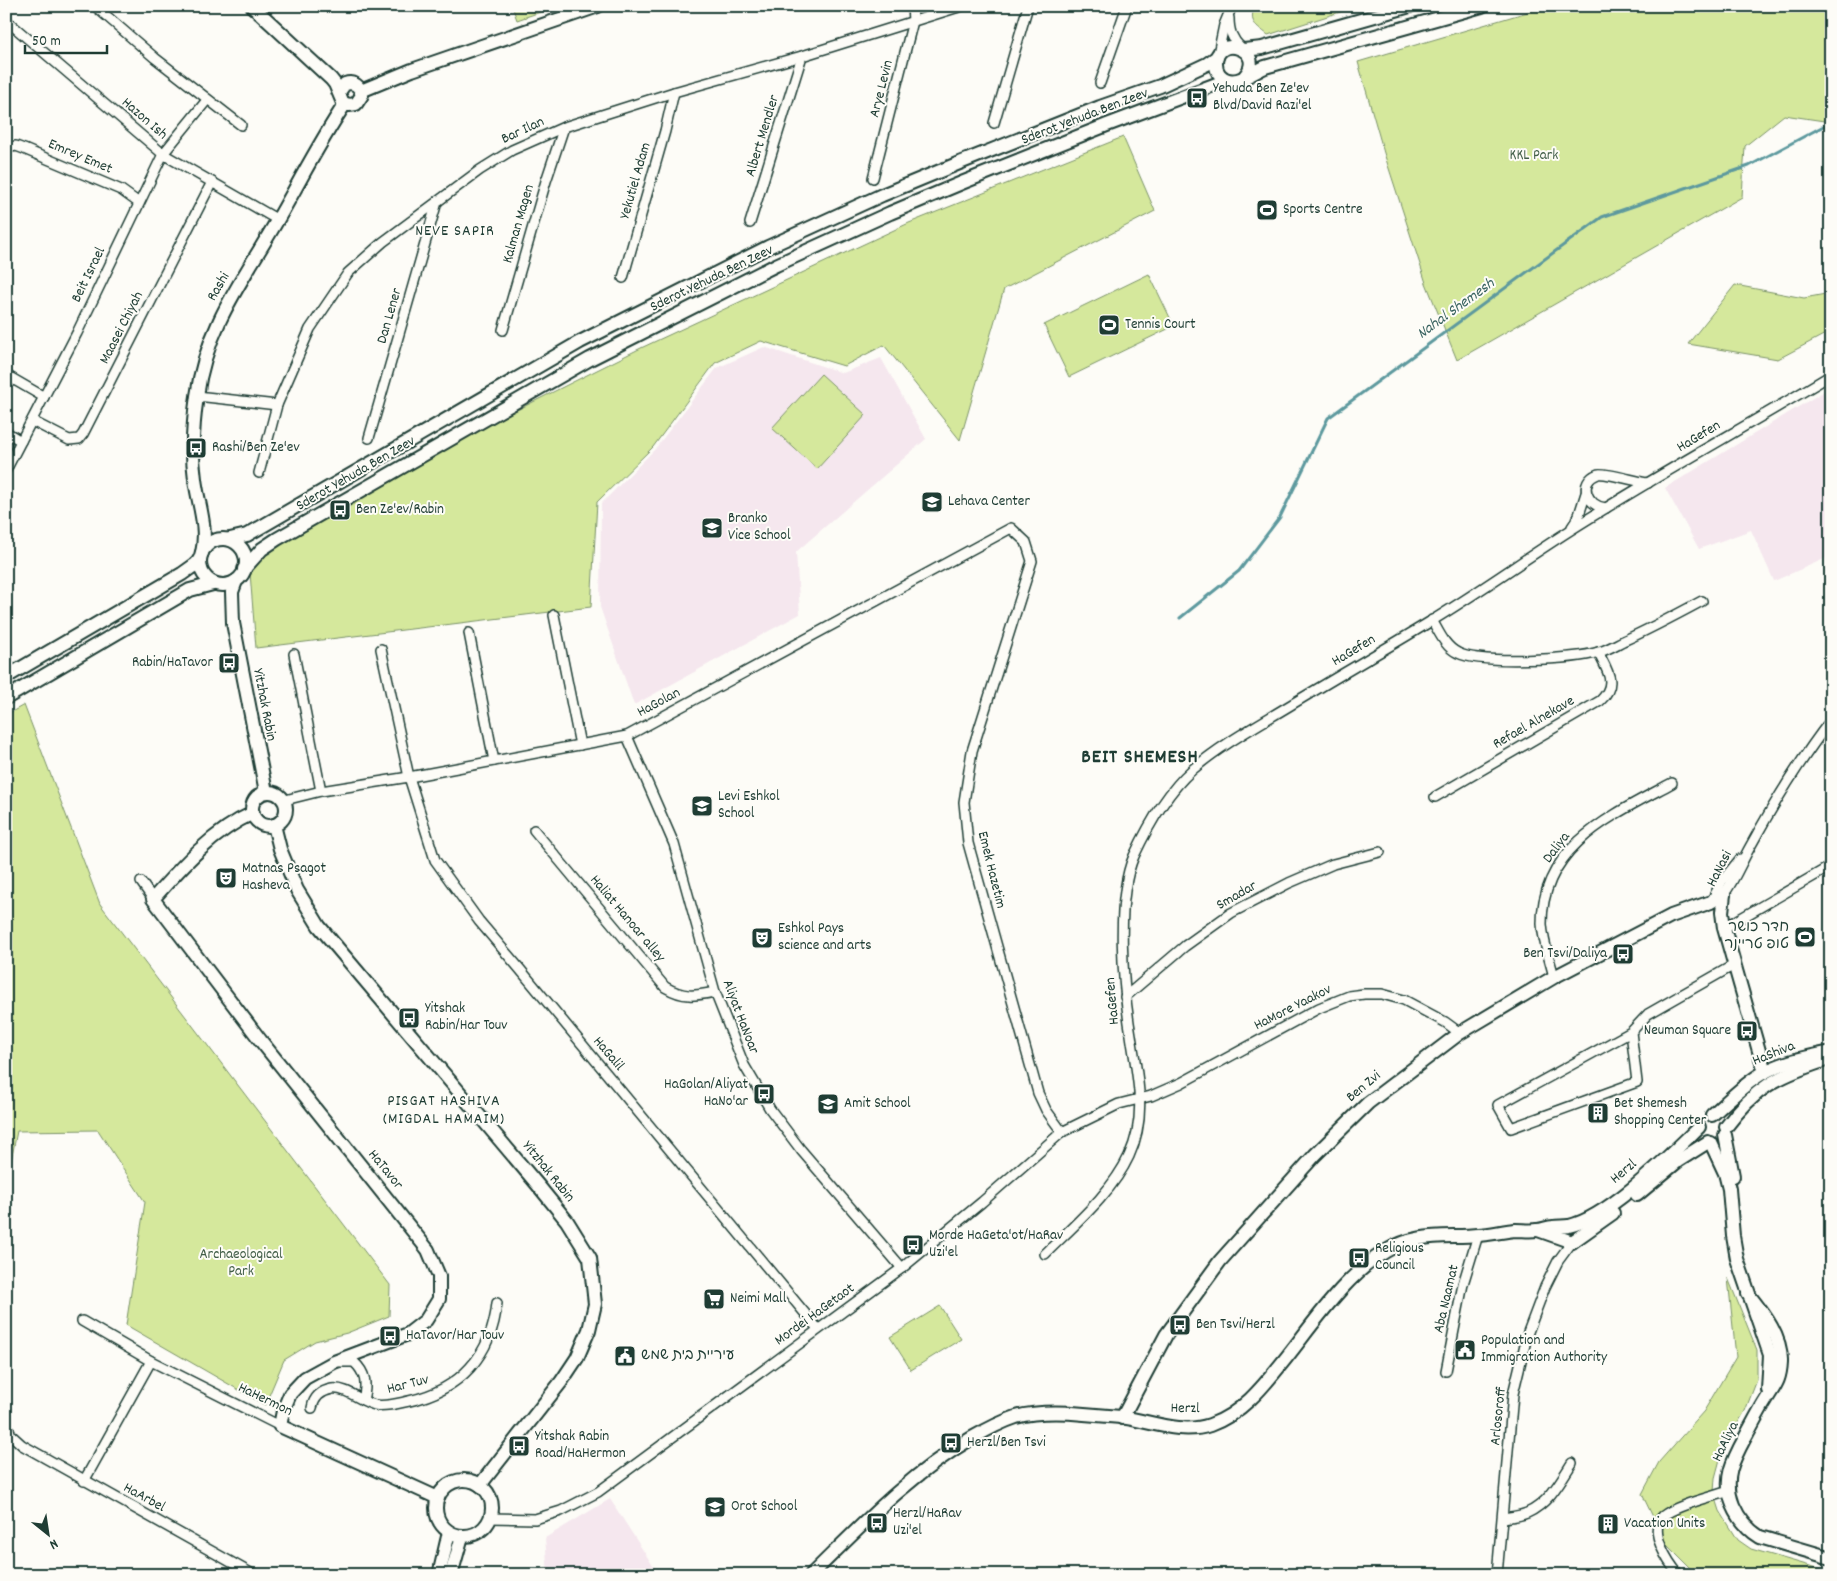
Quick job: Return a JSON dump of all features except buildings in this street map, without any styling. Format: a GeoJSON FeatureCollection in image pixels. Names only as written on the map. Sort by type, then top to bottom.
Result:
{"type":"FeatureCollection","features":[{"type":"Feature","properties":{"kind":"street"},"geometry":{"type":"LineString","coordinates":[[95,6],[207,100],[241,125]]}},
{"type":"Feature","properties":{"kind":"street"},"geometry":{"type":"LineString","coordinates":[[252,6],[326,73],[336,84],[340,100],[345,104],[356,104],[361,98],[361,91],[355,84],[349,83],[263,6]]}},
{"type":"Feature","properties":{"kind":"street"},"geometry":{"type":"LineString","coordinates":[[361,91],[412,70],[598,6]]}},
{"type":"Feature","properties":{"kind":"street","name":"Arye Levin"},"geometry":{"type":"LineString","coordinates":[[873,178],[913,21],[912,6]]}},
{"type":"Feature","properties":{"kind":"street","name":"Bar Ilan"},"geometry":{"type":"LineString","coordinates":[[259,473],[278,405],[310,329],[348,273],[383,242],[480,170],[512,150],[564,128],[674,92],[802,56],[962,6]]}},
{"type":"Feature","properties":{"kind":"street"},"geometry":{"type":"LineString","coordinates":[[994,123],[1028,6]]}},
{"type":"Feature","properties":{"kind":"street"},"geometry":{"type":"LineString","coordinates":[[1100,83],[1127,6]]}},
{"type":"Feature","properties":{"kind":"street"},"geometry":{"type":"LineString","coordinates":[[1217,56],[1226,48],[1236,46],[1242,49],[1262,48],[1410,6]]}},
{"type":"Feature","properties":{"kind":"street"},"geometry":{"type":"LineString","coordinates":[[1230,9],[1217,56],[1216,68],[1218,73],[1227,80],[1237,81],[1265,67],[1482,6]]}},
{"type":"Feature","properties":{"kind":"street"},"geometry":{"type":"LineString","coordinates":[[1230,9],[1230,32],[1232,38],[1247,53],[1250,63],[1250,68],[1244,77]]}},
{"type":"Feature","properties":{"kind":"street","name":"Hazon Ish"},"geometry":{"type":"LineString","coordinates":[[6,20],[163,154],[278,220]]}},
{"type":"Feature","properties":{"kind":"street","name":"Albert Mendler"},"geometry":{"type":"LineString","coordinates":[[750,223],[802,56]]}},
{"type":"Feature","properties":{"kind":"street","name":"Sderot Yehuda Ben Zeev"},"geometry":{"type":"LineString","coordinates":[[228,539],[247,535],[580,342],[768,247],[957,164],[1100,107],[1160,86],[1207,64],[1217,56]]}},
{"type":"Feature","properties":{"kind":"street","name":"Sderot Yehuda Ben Zeev"},"geometry":{"type":"LineString","coordinates":[[244,569],[262,549],[302,525],[590,359],[708,299],[822,244],[939,192],[1107,125],[1227,80]]}},
{"type":"Feature","properties":{"kind":"street"},"geometry":{"type":"LineString","coordinates":[[339,92],[342,86],[349,83]]}},
{"type":"Feature","properties":{"kind":"street","name":"Yekutiel Adam"},"geometry":{"type":"LineString","coordinates":[[623,278],[665,131],[674,92]]}},
{"type":"Feature","properties":{"kind":"street","name":"Beit Israel"},"geometry":{"type":"LineString","coordinates":[[6,470],[77,333],[163,154],[207,100]]}},
{"type":"Feature","properties":{"kind":"street","name":"Rashi"},"geometry":{"type":"LineString","coordinates":[[201,556],[205,534],[194,478],[193,458],[196,396],[205,358],[214,330],[227,305],[345,104]]}},
{"type":"Feature","properties":{"kind":"street","name":"Kalman Magen"},"geometry":{"type":"LineString","coordinates":[[503,330],[546,181],[564,128]]}},
{"type":"Feature","properties":{"kind":"street","name":"Emrey Emet"},"geometry":{"type":"LineString","coordinates":[[6,148],[16,146],[24,148],[121,190],[140,203]]}},
{"type":"Feature","properties":{"kind":"street","name":"Maasei Chiyah"},"geometry":{"type":"LineString","coordinates":[[32,421],[69,440],[80,439],[212,182]]}},
{"type":"Feature","properties":{"kind":"street","name":"Dan Lener"},"geometry":{"type":"LineString","coordinates":[[368,438],[437,202]]}},
{"type":"Feature","properties":{"kind":"street"},"geometry":{"type":"LineString","coordinates":[[6,375],[44,397]]}},
{"type":"Feature","properties":{"kind":"street","name":"HaGefen"},"geometry":{"type":"LineString","coordinates":[[1045,1254],[1102,1198],[1129,1158],[1138,1132],[1141,1099],[1125,997],[1123,932],[1126,877],[1134,856],[1145,836],[1172,792],[1189,772],[1212,754],[1432,620],[1606,508],[1831,375]]}},
{"type":"Feature","properties":{"kind":"street"},"geometry":{"type":"LineString","coordinates":[[196,396],[278,405]]}},
{"type":"Feature","properties":{"kind":"street"},"geometry":{"type":"LineString","coordinates":[[6,432],[21,441]]}},
{"type":"Feature","properties":{"kind":"street"},"geometry":{"type":"LineString","coordinates":[[1570,531],[1578,518],[1590,480],[1602,474],[1648,484]]}},
{"type":"Feature","properties":{"kind":"street"},"geometry":{"type":"LineString","coordinates":[[1586,493],[1590,502],[1606,508]]}},
{"type":"Feature","properties":{"kind":"street","name":"Rashi"},"geometry":{"type":"LineString","coordinates":[[201,509],[206,519],[228,539]]}},
{"type":"Feature","properties":{"kind":"street","name":"HaGolan"},"geometry":{"type":"LineString","coordinates":[[285,800],[320,790],[409,777],[627,736],[1011,528]]}},
{"type":"Feature","properties":{"kind":"street","name":"Emek Hazetim"},"geometry":{"type":"LineString","coordinates":[[1011,528],[1026,542],[1032,561],[972,751],[964,802],[968,843],[1038,1093],[1046,1110],[1062,1132]]}},
{"type":"Feature","properties":{"kind":"street"},"geometry":{"type":"LineString","coordinates":[[6,677],[182,574],[196,564],[210,543],[220,539],[228,539],[241,546],[246,560],[244,569],[236,581],[227,585],[215,584],[190,590],[6,698]]}},
{"type":"Feature","properties":{"kind":"street"},"geometry":{"type":"LineString","coordinates":[[201,556],[202,573],[215,584]]}},
{"type":"Feature","properties":{"kind":"street","name":"Yitzhak Rabin"},"geometry":{"type":"LineString","coordinates":[[233,623],[232,592],[236,581]]}},
{"type":"Feature","properties":{"kind":"street","name":"Yitzhak Rabin"},"geometry":{"type":"LineString","coordinates":[[215,584],[226,602],[233,623],[266,792]]}},
{"type":"Feature","properties":{"kind":"street"},"geometry":{"type":"LineString","coordinates":[[1432,620],[1446,643],[1457,653],[1471,657],[1528,659],[1568,657],[1598,652],[1644,632],[1702,601]]}},
{"type":"Feature","properties":{"kind":"street"},"geometry":{"type":"LineString","coordinates":[[554,615],[580,745]]}},
{"type":"Feature","properties":{"kind":"street"},"geometry":{"type":"LineString","coordinates":[[470,633],[494,761]]}},
{"type":"Feature","properties":{"kind":"street","name":"HaGalil"},"geometry":{"type":"LineString","coordinates":[[382,649],[409,777],[435,860],[478,922],[525,975],[818,1329]]}},
{"type":"Feature","properties":{"kind":"street","name":"Refael Alnekave"},"geometry":{"type":"LineString","coordinates":[[1435,797],[1600,702],[1607,694],[1611,684],[1609,675],[1598,652]]}},
{"type":"Feature","properties":{"kind":"street"},"geometry":{"type":"LineString","coordinates":[[294,654],[320,790]]}},
{"type":"Feature","properties":{"kind":"street","name":"HaNasi"},"geometry":{"type":"LineString","coordinates":[[1724,928],[1722,912],[1724,894],[1735,879],[1748,850],[1786,785],[1831,720]]}},
{"type":"Feature","properties":{"kind":"street","name":"Aliyat HaNoar"},"geometry":{"type":"LineString","coordinates":[[627,736],[674,844],[714,992],[744,1065],[770,1109],[800,1150],[902,1268]]}},
{"type":"Feature","properties":{"kind":"street","name":"Daliya"},"geometry":{"type":"LineString","coordinates":[[1554,977],[1542,926],[1544,899],[1559,864],[1579,840],[1603,820],[1672,783]]}},
{"type":"Feature","properties":{"kind":"street"},"geometry":{"type":"LineString","coordinates":[[266,792],[274,792],[285,800],[287,809],[284,818],[274,825],[266,826],[255,819],[252,807],[256,797],[266,792]]}},
{"type":"Feature","properties":{"kind":"street"},"geometry":{"type":"LineString","coordinates":[[153,899],[215,836],[236,821],[253,813]]}},
{"type":"Feature","properties":{"kind":"street","name":"Yitzhak Rabin"},"geometry":{"type":"LineString","coordinates":[[274,825],[280,849],[296,890],[320,926],[537,1184],[567,1221],[590,1258],[595,1304],[589,1330],[577,1358],[561,1382],[480,1485]]}},
{"type":"Feature","properties":{"kind":"street","name":"Haliat Hanoar alley"},"geometry":{"type":"LineString","coordinates":[[534,830],[666,987],[678,994],[692,996],[714,992]]}},
{"type":"Feature","properties":{"kind":"street","name":"HaNasi"},"geometry":{"type":"LineString","coordinates":[[1724,928],[1714,914],[1711,902],[1722,880],[1748,850]]}},
{"type":"Feature","properties":{"kind":"street","name":"Smadar"},"geometry":{"type":"LineString","coordinates":[[1125,997],[1185,946],[1232,913],[1289,883],[1333,864],[1380,852]]}},
{"type":"Feature","properties":{"kind":"street"},"geometry":{"type":"LineString","coordinates":[[1765,1072],[1724,928],[1831,866]]}},
{"type":"Feature","properties":{"kind":"street","name":"HaTavor"},"geometry":{"type":"LineString","coordinates":[[141,882],[261,1041],[428,1250],[439,1276],[439,1299],[426,1320],[408,1334],[334,1362],[306,1378],[290,1394],[283,1411],[280,1426]]}},
{"type":"Feature","properties":{"kind":"street","name":"Ben Zvi"},"geometry":{"type":"LineString","coordinates":[[1122,1418],[1166,1335],[1220,1261],[1315,1155],[1368,1103],[1460,1034],[1554,977],[1671,916],[1711,902],[1724,894]]}},
{"type":"Feature","properties":{"kind":"street"},"geometry":{"type":"LineString","coordinates":[[1631,1032],[1637,1082],[1511,1128],[1498,1105],[1631,1032],[1648,1014],[1734,965]]}},
{"type":"Feature","properties":{"kind":"street","name":"HaMore Yaakov"},"geometry":{"type":"LineString","coordinates":[[1141,1099],[1181,1083],[1319,1008],[1349,996],[1382,994],[1404,1000],[1445,1022],[1460,1034]]}},
{"type":"Feature","properties":{"kind":"street","name":"HaShiva"},"geometry":{"type":"LineString","coordinates":[[1712,1115],[1755,1078],[1765,1072],[1793,1061],[1831,1052]]}},
{"type":"Feature","properties":{"kind":"street","name":"HaShiva"},"geometry":{"type":"LineString","coordinates":[[1726,1131],[1739,1111],[1754,1096],[1774,1081],[1795,1071],[1831,1059]]}},
{"type":"Feature","properties":{"kind":"street","name":"Mordei HaGetaot"},"geometry":{"type":"LineString","coordinates":[[490,1518],[535,1519],[562,1511],[598,1492],[902,1268],[982,1202],[1062,1132],[1119,1104],[1141,1099]]}},
{"type":"Feature","properties":{"kind":"street"},"geometry":{"type":"LineString","coordinates":[[1712,1115],[1720,1118],[1726,1131],[1719,1141],[1709,1143],[1700,1136],[1699,1127],[1702,1120],[1712,1115]]}},
{"type":"Feature","properties":{"kind":"street","name":"Herzl"},"geometry":{"type":"LineString","coordinates":[[811,1575],[866,1520],[919,1473],[985,1430],[1015,1418],[1046,1412],[1122,1418],[1177,1428],[1192,1429],[1210,1425],[1227,1417],[1262,1388],[1329,1304],[1363,1267],[1385,1252],[1403,1242],[1431,1236],[1478,1235],[1518,1230],[1538,1230],[1578,1223],[1590,1218],[1614,1202],[1670,1155],[1699,1127]]}},
{"type":"Feature","properties":{"kind":"street","name":"HaAliya"},"geometry":{"type":"LineString","coordinates":[[1726,1131],[1736,1196],[1733,1236]]}},
{"type":"Feature","properties":{"kind":"street","name":"Herzl"},"geometry":{"type":"LineString","coordinates":[[1538,1230],[1572,1242],[1614,1212],[1678,1161],[1709,1143]]}},
{"type":"Feature","properties":{"kind":"street","name":"HaAliya"},"geometry":{"type":"LineString","coordinates":[[1709,1143],[1725,1172],[1729,1190],[1737,1259],[1748,1294],[1767,1318],[1778,1343],[1781,1360],[1775,1388],[1767,1398],[1733,1459],[1728,1479],[1729,1491],[1735,1510],[1750,1531],[1781,1545],[1831,1558]]}},
{"type":"Feature","properties":{"kind":"street"},"geometry":{"type":"LineString","coordinates":[[1562,1227],[1568,1232],[1572,1242]]}},
{"type":"Feature","properties":{"kind":"street","name":"Aba Naamat"},"geometry":{"type":"LineString","coordinates":[[1446,1371],[1463,1284],[1478,1235]]}},
{"type":"Feature","properties":{"kind":"street","name":"Arlosoroff"},"geometry":{"type":"LineString","coordinates":[[1498,1575],[1513,1394],[1528,1332],[1545,1288],[1558,1261],[1572,1242]]}},
{"type":"Feature","properties":{"kind":"street","name":"Har Tuv"},"geometry":{"type":"LineString","coordinates":[[312,1408],[314,1400],[320,1393],[334,1388],[376,1405],[398,1404],[436,1393],[458,1379],[483,1351],[495,1322],[497,1303]]}},
{"type":"Feature","properties":{"kind":"street","name":"HaHermon"},"geometry":{"type":"LineString","coordinates":[[82,1321],[150,1361],[280,1426],[438,1498]]}},
{"type":"Feature","properties":{"kind":"street"},"geometry":{"type":"LineString","coordinates":[[84,1481],[150,1361]]}},
{"type":"Feature","properties":{"kind":"street","name":"Har Tuv"},"geometry":{"type":"LineString","coordinates":[[334,1362],[354,1362],[360,1368],[364,1376],[366,1388],[363,1400]]}},
{"type":"Feature","properties":{"kind":"street","name":"HaArbel"},"geometry":{"type":"LineString","coordinates":[[6,1423],[11,1435],[22,1445],[254,1575]]}},
{"type":"Feature","properties":{"kind":"street"},"geometry":{"type":"LineString","coordinates":[[1503,1518],[1526,1514],[1543,1503],[1557,1487],[1572,1463]]}},
{"type":"Feature","properties":{"kind":"street"},"geometry":{"type":"LineString","coordinates":[[466,1480],[480,1485],[485,1490],[491,1503],[490,1518],[486,1526],[479,1532],[471,1535],[462,1536],[449,1532],[439,1521],[436,1506],[438,1498],[446,1487],[452,1483],[466,1480]]}},
{"type":"Feature","properties":{"kind":"street"},"geometry":{"type":"LineString","coordinates":[[1679,1575],[1669,1563],[1661,1546],[1657,1530],[1662,1517],[1674,1509],[1729,1491]]}},
{"type":"Feature","properties":{"kind":"street"},"geometry":{"type":"LineString","coordinates":[[439,1575],[449,1532]]}},
{"type":"Feature","properties":{"kind":"street"},"geometry":{"type":"LineString","coordinates":[[451,1575],[462,1536]]}},
{"type":"Feature","properties":{"kind":"shaded area","name":"Branko Vice School"},"geometry":{"type":"Polygon","coordinates":[[[764,347],[843,373],[881,358],[926,439],[796,552],[800,614],[634,705],[600,607],[601,504],[655,449],[717,368],[764,347]]]}},
{"type":"Feature","properties":{"kind":"shaded area"},"geometry":{"type":"Polygon","coordinates":[[[1831,387],[1831,556],[1774,581],[1751,530],[1699,549],[1665,488],[1831,387]]]}},
{"type":"Feature","properties":{"kind":"shaded area"},"geometry":{"type":"Polygon","coordinates":[[[610,1499],[659,1575],[548,1575],[545,1538],[610,1499]]]}},
{"type":"Feature","properties":{"kind":"green space"},"geometry":{"type":"Polygon","coordinates":[[[512,6],[558,6],[517,20],[512,6]]]}},
{"type":"Feature","properties":{"kind":"green space"},"geometry":{"type":"Polygon","coordinates":[[[1255,6],[1359,6],[1268,35],[1254,23],[1252,16],[1255,6]]]}},
{"type":"Feature","properties":{"kind":"green space","name":"KKL Park"},"geometry":{"type":"Polygon","coordinates":[[[1548,6],[1831,6],[1831,122],[1784,115],[1745,146],[1742,197],[1457,360],[1426,283],[1384,153],[1358,62],[1548,6]]]}},
{"type":"Feature","properties":{"kind":"green space"},"geometry":{"type":"Polygon","coordinates":[[[1123,137],[1155,211],[1004,289],[960,440],[884,345],[844,366],[761,341],[715,363],[653,447],[597,502],[591,607],[256,648],[250,573],[275,545],[495,421],[641,348],[909,223],[1123,137]]]}},
{"type":"Feature","properties":{"kind":"green space","name":"Tennis Court"},"geometry":{"type":"Polygon","coordinates":[[[1149,274],[1174,326],[1069,377],[1044,325],[1149,274]]]}},
{"type":"Feature","properties":{"kind":"green space"},"geometry":{"type":"Polygon","coordinates":[[[1735,285],[1804,298],[1831,293],[1831,331],[1778,359],[1688,344],[1735,285]]]}},
{"type":"Feature","properties":{"kind":"green space"},"geometry":{"type":"Polygon","coordinates":[[[821,374],[866,415],[817,469],[772,428],[821,374]]]}},
{"type":"Feature","properties":{"kind":"green space","name":"Archaeological Park"},"geometry":{"type":"Polygon","coordinates":[[[24,705],[100,904],[390,1285],[389,1316],[347,1333],[315,1341],[284,1360],[265,1405],[126,1325],[145,1202],[98,1130],[17,1131],[6,1187],[6,715],[24,705]]]}},
{"type":"Feature","properties":{"kind":"green space"},"geometry":{"type":"Polygon","coordinates":[[[1728,1278],[1757,1350],[1757,1380],[1745,1411],[1723,1448],[1715,1478],[1714,1492],[1720,1511],[1738,1540],[1751,1549],[1831,1572],[1831,1575],[1710,1575],[1691,1569],[1666,1544],[1642,1494],[1659,1462],[1704,1411],[1736,1357],[1728,1278]]]}},
{"type":"Feature","properties":{"kind":"green space"},"geometry":{"type":"Polygon","coordinates":[[[940,1306],[961,1339],[911,1370],[890,1337],[940,1306]]]}},
{"type":"Feature","properties":{"kind":"waterway","name":"Nahal Shemesh"},"geometry":{"type":"LineString","coordinates":[[1180,618],[1239,571],[1280,517],[1328,418],[1602,217],[1749,166],[1831,122]]}},
{"type":"Feature","properties":{"kind":"place","name":"Yehuda Ben Ze'ev Blvd/David Razi'el"},"geometry":{"type":"Point","coordinates":[1197,98]}},
{"type":"Feature","properties":{"kind":"place","name":"Sports Centre"},"geometry":{"type":"Point","coordinates":[1267,210]}},
{"type":"Feature","properties":{"kind":"place","name":"Tennis Court"},"geometry":{"type":"Point","coordinates":[1109,325]}},
{"type":"Feature","properties":{"kind":"place","name":"Rashi/Ben Ze'ev"},"geometry":{"type":"Point","coordinates":[196,448]}},
{"type":"Feature","properties":{"kind":"place","name":"Lehava Center"},"geometry":{"type":"Point","coordinates":[932,502]}},
{"type":"Feature","properties":{"kind":"place","name":"Ben Ze'ev/Rabin"},"geometry":{"type":"Point","coordinates":[340,510]}},
{"type":"Feature","properties":{"kind":"place","name":"Branko Vice School"},"geometry":{"type":"Point","coordinates":[712,528]}},
{"type":"Feature","properties":{"kind":"place","name":"Rabin/HaTavor"},"geometry":{"type":"Point","coordinates":[229,663]}},
{"type":"Feature","properties":{"kind":"place","name":"Levi Eshkol School"},"geometry":{"type":"Point","coordinates":[702,806]}},
{"type":"Feature","properties":{"kind":"place","name":"Matnas Psagot Hasheva"},"geometry":{"type":"Point","coordinates":[226,878]}},
{"type":"Feature","properties":{"kind":"place","name":"חדר כושר טופ טריינר"},"geometry":{"type":"Point","coordinates":[1805,937]}},
{"type":"Feature","properties":{"kind":"place","name":"Eshkol Pays science and arts"},"geometry":{"type":"Point","coordinates":[762,938]}},
{"type":"Feature","properties":{"kind":"place","name":"Ben Tsvi/Daliya"},"geometry":{"type":"Point","coordinates":[1623,954]}},
{"type":"Feature","properties":{"kind":"place","name":"Yitshak Rabin/Har Touv"},"geometry":{"type":"Point","coordinates":[409,1018]}},
{"type":"Feature","properties":{"kind":"place","name":"Neuman Square"},"geometry":{"type":"Point","coordinates":[1747,1031]}},
{"type":"Feature","properties":{"kind":"place","name":"HaGolan/Aliyat HaNo'ar"},"geometry":{"type":"Point","coordinates":[764,1094]}},
{"type":"Feature","properties":{"kind":"place","name":"Amit School"},"geometry":{"type":"Point","coordinates":[828,1104]}},
{"type":"Feature","properties":{"kind":"place","name":"Bet Shemesh Shopping Center"},"geometry":{"type":"Point","coordinates":[1598,1113]}},
{"type":"Feature","properties":{"kind":"place","name":"Morde HaGeta'ot/HaRav Uzi'el"},"geometry":{"type":"Point","coordinates":[913,1245]}},
{"type":"Feature","properties":{"kind":"place","name":"Religious Council"},"geometry":{"type":"Point","coordinates":[1359,1258]}},
{"type":"Feature","properties":{"kind":"place","name":"Neimi Mall"},"geometry":{"type":"Point","coordinates":[714,1299]}},
{"type":"Feature","properties":{"kind":"place","name":"Ben Tsvi/Herzl"},"geometry":{"type":"Point","coordinates":[1180,1325]}},
{"type":"Feature","properties":{"kind":"place","name":"HaTavor/Har Touv"},"geometry":{"type":"Point","coordinates":[390,1336]}},
{"type":"Feature","properties":{"kind":"place","name":"Population and Immigration Authority"},"geometry":{"type":"Point","coordinates":[1465,1350]}},
{"type":"Feature","properties":{"kind":"place","name":"עיריית בית שמש"},"geometry":{"type":"Point","coordinates":[625,1356]}},
{"type":"Feature","properties":{"kind":"place","name":"Herzl/Ben Tsvi"},"geometry":{"type":"Point","coordinates":[951,1443]}},
{"type":"Feature","properties":{"kind":"place","name":"Yitshak Rabin Road/HaHermon"},"geometry":{"type":"Point","coordinates":[519,1446]}},
{"type":"Feature","properties":{"kind":"place","name":"Orot School"},"geometry":{"type":"Point","coordinates":[715,1507]}},
{"type":"Feature","properties":{"kind":"place","name":"Herzl/HaRav Uzi'el"},"geometry":{"type":"Point","coordinates":[877,1523]}},
{"type":"Feature","properties":{"kind":"place","name":"Vacation Units"},"geometry":{"type":"Point","coordinates":[1608,1524]}},
{"type":"Feature","properties":{"kind":"district","name":"NEVE SAPIR"},"geometry":{"type":"Point","coordinates":[455,231]}},
{"type":"Feature","properties":{"kind":"district","name":"BEIT SHEMESH"},"geometry":{"type":"Point","coordinates":[1140,758]}},
{"type":"Feature","properties":{"kind":"district","name":"PISGAT HASHIVA (MIGDAL HAMAIM)"},"geometry":{"type":"Point","coordinates":[444,1110]}}]}
